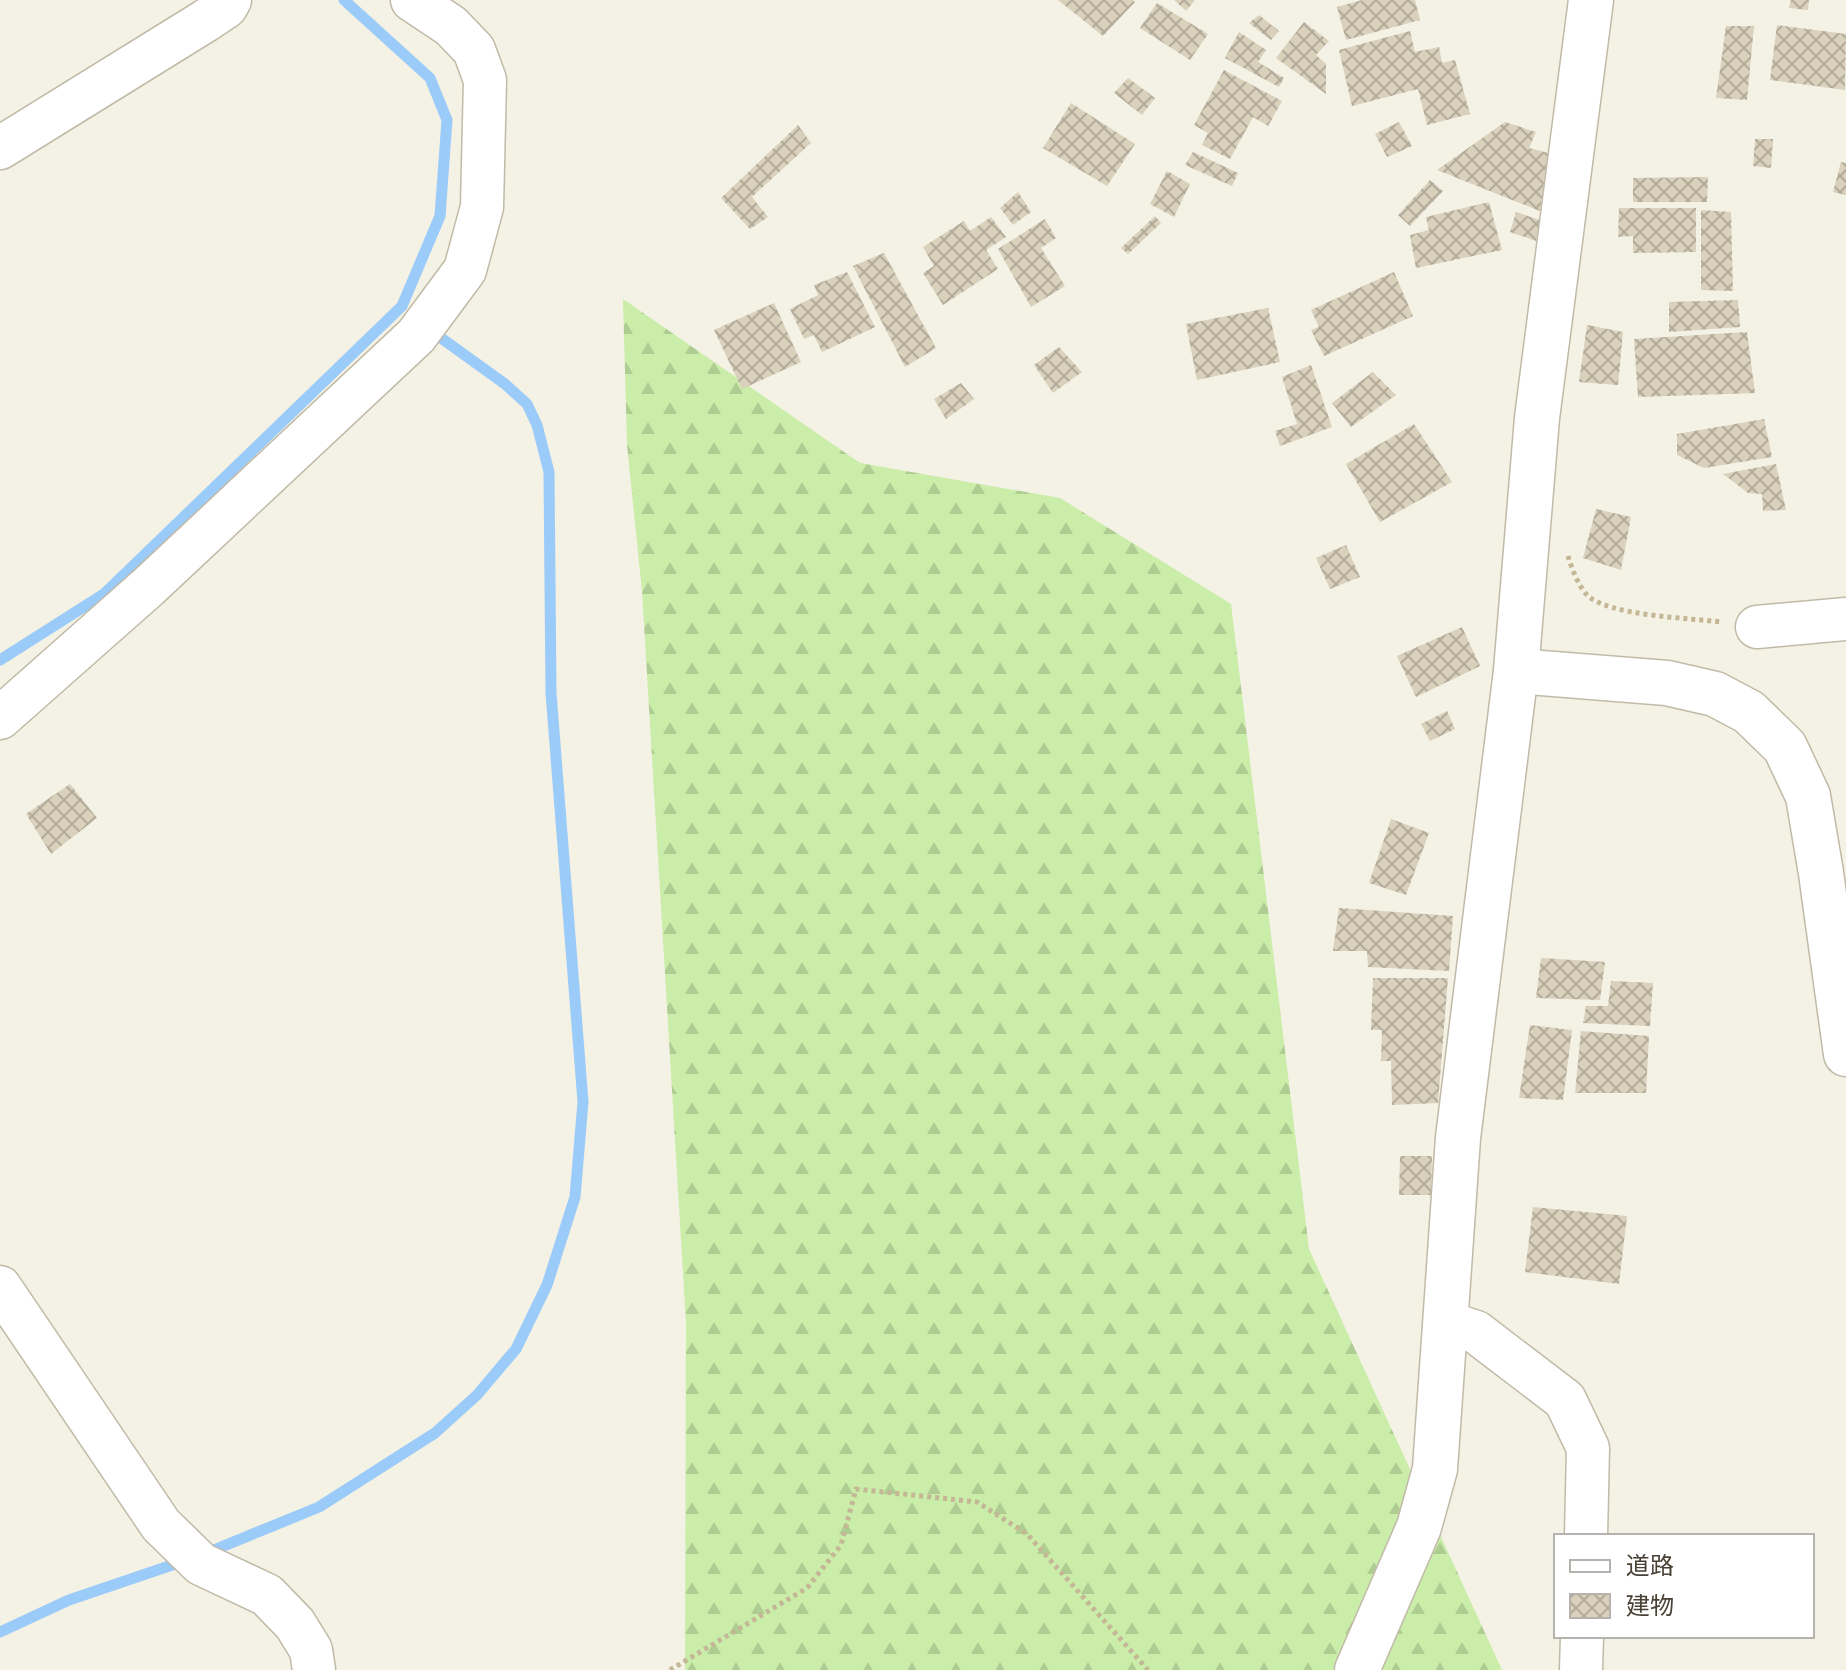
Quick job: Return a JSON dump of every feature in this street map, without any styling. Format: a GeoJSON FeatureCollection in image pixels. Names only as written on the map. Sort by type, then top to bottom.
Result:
{"type":"FeatureCollection","features":[{"type":"Feature","properties":{"kind":"street"},"geometry":{"type":"LineString","coordinates":[[0,718],[147,588],[426,325],[465,270],[482,207],[485,80],[474,50],[451,26],[412,0]]}},
{"type":"Feature","properties":{"kind":"street"},"geometry":{"type":"LineString","coordinates":[[1357,1670],[1419,1527],[1435,1469],[1458,1138],[1516,671],[1534,441],[1591,0]]}},
{"type":"Feature","properties":{"kind":"street"},"geometry":{"type":"LineString","coordinates":[[0,148],[215,2]]}},
{"type":"Feature","properties":{"kind":"street"},"geometry":{"type":"LineString","coordinates":[[1757,627],[1846,619]]}},
{"type":"Feature","properties":{"kind":"street"},"geometry":{"type":"LineString","coordinates":[[1516,671],[1667,683],[1715,694],[1749,712],[1785,747],[1808,796],[1846,1054]]}},
{"type":"Feature","properties":{"kind":"street"},"geometry":{"type":"LineString","coordinates":[[0,1287],[161,1525],[194,1556],[267,1595],[295,1624],[311,1650],[314,1670]]}},
{"type":"Feature","properties":{"kind":"street"},"geometry":{"type":"LineString","coordinates":[[1446,1322],[1476,1332],[1565,1400],[1588,1448],[1586,1534]]}},
{"type":"Feature","properties":{"kind":"street"},"geometry":{"type":"LineString","coordinates":[[1581,1670],[1582,1638]]}},
{"type":"Feature","properties":{"kind":"path"},"geometry":{"type":"LineString","coordinates":[[1564,541],[1572,570],[1588,595],[1611,609],[1757,627]]}},
{"type":"Feature","properties":{"kind":"path"},"geometry":{"type":"LineString","coordinates":[[670,1670],[807,1588],[841,1545],[856,1489],[977,1502],[1027,1534],[1148,1670]]}},
{"type":"Feature","properties":{"kind":"green space"},"geometry":{"type":"Polygon","coordinates":[[[623,299],[860,463],[1060,498],[1231,604],[1309,1249],[1502,1670],[685,1670],[686,1323],[642,591],[627,445],[623,299]]]}},
{"type":"Feature","properties":{"kind":"building"},"geometry":{"type":"Polygon","coordinates":[[[1058,0],[1133,0],[1135,2],[1103,36],[1058,0]]]}},
{"type":"Feature","properties":{"kind":"building"},"geometry":{"type":"Polygon","coordinates":[[[1174,0],[1195,0],[1186,11],[1174,0]]]}},
{"type":"Feature","properties":{"kind":"building"},"geometry":{"type":"Polygon","coordinates":[[[1362,0],[1415,0],[1420,20],[1346,40],[1337,7],[1362,0]]]}},
{"type":"Feature","properties":{"kind":"building"},"geometry":{"type":"Polygon","coordinates":[[[1791,0],[1809,0],[1808,10],[1789,8],[1791,0]]]}},
{"type":"Feature","properties":{"kind":"building"},"geometry":{"type":"Polygon","coordinates":[[[1157,3],[1208,34],[1190,60],[1140,28],[1157,3]]]}},
{"type":"Feature","properties":{"kind":"building"},"geometry":{"type":"Polygon","coordinates":[[[1259,15],[1279,31],[1271,40],[1249,23],[1259,15]]]}},
{"type":"Feature","properties":{"kind":"building"},"geometry":{"type":"Polygon","coordinates":[[[1304,22],[1329,41],[1316,55],[1326,64],[1326,94],[1276,58],[1304,22]]]}},
{"type":"Feature","properties":{"kind":"building"},"geometry":{"type":"Polygon","coordinates":[[[1777,25],[1846,34],[1845,90],[1770,80],[1777,25]]]}},
{"type":"Feature","properties":{"kind":"building"},"geometry":{"type":"Polygon","coordinates":[[[1726,26],[1754,26],[1747,100],[1716,98],[1726,26]]]}},
{"type":"Feature","properties":{"kind":"building"},"geometry":{"type":"Polygon","coordinates":[[[1410,31],[1415,52],[1439,47],[1442,63],[1455,60],[1470,114],[1427,125],[1418,89],[1352,106],[1339,50],[1410,31]]]}},
{"type":"Feature","properties":{"kind":"building"},"geometry":{"type":"Polygon","coordinates":[[[1239,32],[1266,50],[1258,62],[1284,78],[1279,87],[1225,58],[1239,32]]]}},
{"type":"Feature","properties":{"kind":"building"},"geometry":{"type":"Polygon","coordinates":[[[1224,70],[1282,101],[1268,126],[1253,117],[1230,159],[1202,145],[1208,133],[1194,125],[1224,70]]]}},
{"type":"Feature","properties":{"kind":"building"},"geometry":{"type":"Polygon","coordinates":[[[1128,78],[1155,98],[1142,115],[1114,93],[1128,78]]]}},
{"type":"Feature","properties":{"kind":"building"},"geometry":{"type":"Polygon","coordinates":[[[1071,103],[1135,144],[1107,186],[1043,148],[1071,103]]]}},
{"type":"Feature","properties":{"kind":"building"},"geometry":{"type":"Polygon","coordinates":[[[1399,122],[1412,146],[1387,157],[1375,134],[1399,122]]]}},
{"type":"Feature","properties":{"kind":"building"},"geometry":{"type":"Polygon","coordinates":[[[1505,122],[1536,132],[1529,148],[1548,153],[1540,211],[1437,170],[1505,122]]]}},
{"type":"Feature","properties":{"kind":"building"},"geometry":{"type":"Polygon","coordinates":[[[798,125],[811,143],[752,197],[768,217],[750,229],[721,198],[798,125]]]}},
{"type":"Feature","properties":{"kind":"building"},"geometry":{"type":"Polygon","coordinates":[[[1755,139],[1773,139],[1771,168],[1753,166],[1755,139]]]}},
{"type":"Feature","properties":{"kind":"building"},"geometry":{"type":"Polygon","coordinates":[[[1193,152],[1238,173],[1232,186],[1185,165],[1193,152]]]}},
{"type":"Feature","properties":{"kind":"building"},"geometry":{"type":"Polygon","coordinates":[[[1841,162],[1846,163],[1846,195],[1833,192],[1841,162]]]}},
{"type":"Feature","properties":{"kind":"building"},"geometry":{"type":"Polygon","coordinates":[[[1167,171],[1190,184],[1174,217],[1150,204],[1167,171]]]}},
{"type":"Feature","properties":{"kind":"building"},"geometry":{"type":"Polygon","coordinates":[[[1708,177],[1707,202],[1633,202],[1633,178],[1708,177]]]}},
{"type":"Feature","properties":{"kind":"building"},"geometry":{"type":"Polygon","coordinates":[[[1430,180],[1443,191],[1410,226],[1398,215],[1430,180]]]}},
{"type":"Feature","properties":{"kind":"building"},"geometry":{"type":"Polygon","coordinates":[[[1018,192],[1031,212],[1013,225],[1000,208],[1018,192]]]}},
{"type":"Feature","properties":{"kind":"building"},"geometry":{"type":"Polygon","coordinates":[[[1489,202],[1502,250],[1416,268],[1410,235],[1429,230],[1426,217],[1489,202]]]}},
{"type":"Feature","properties":{"kind":"building"},"geometry":{"type":"Polygon","coordinates":[[[1619,208],[1696,208],[1696,252],[1633,253],[1633,236],[1618,237],[1619,208]]]}},
{"type":"Feature","properties":{"kind":"building"},"geometry":{"type":"Polygon","coordinates":[[[1701,210],[1731,212],[1733,291],[1701,290],[1701,210]]]}},
{"type":"Feature","properties":{"kind":"building"},"geometry":{"type":"Polygon","coordinates":[[[1516,212],[1540,220],[1536,241],[1510,232],[1516,212]]]}},
{"type":"Feature","properties":{"kind":"building"},"geometry":{"type":"Polygon","coordinates":[[[1155,216],[1161,223],[1128,254],[1121,248],[1155,216]]]}},
{"type":"Feature","properties":{"kind":"building"},"geometry":{"type":"Polygon","coordinates":[[[991,217],[1006,237],[986,250],[998,269],[943,305],[923,273],[934,266],[923,247],[964,221],[970,231],[991,217]]]}},
{"type":"Feature","properties":{"kind":"building"},"geometry":{"type":"Polygon","coordinates":[[[1045,219],[1056,238],[1041,248],[1065,286],[1031,307],[998,249],[1045,219]]]}},
{"type":"Feature","properties":{"kind":"building"},"geometry":{"type":"Polygon","coordinates":[[[884,253],[936,348],[905,367],[853,266],[884,253]]]}},
{"type":"Feature","properties":{"kind":"building"},"geometry":{"type":"Polygon","coordinates":[[[847,272],[875,327],[822,352],[814,335],[804,339],[790,309],[818,295],[814,285],[847,272]]]}},
{"type":"Feature","properties":{"kind":"building"},"geometry":{"type":"Polygon","coordinates":[[[1394,272],[1413,316],[1324,356],[1311,330],[1319,327],[1311,310],[1394,272]]]}},
{"type":"Feature","properties":{"kind":"building"},"geometry":{"type":"Polygon","coordinates":[[[1738,300],[1740,327],[1669,332],[1669,302],[1738,300]]]}},
{"type":"Feature","properties":{"kind":"building"},"geometry":{"type":"Polygon","coordinates":[[[774,303],[801,362],[742,389],[714,330],[774,303]]]}},
{"type":"Feature","properties":{"kind":"building"},"geometry":{"type":"Polygon","coordinates":[[[1268,308],[1280,362],[1197,380],[1186,324],[1268,308]]]}},
{"type":"Feature","properties":{"kind":"building"},"geometry":{"type":"Polygon","coordinates":[[[1587,325],[1623,332],[1618,385],[1579,382],[1587,325]]]}},
{"type":"Feature","properties":{"kind":"building"},"geometry":{"type":"Polygon","coordinates":[[[1747,332],[1755,393],[1638,397],[1634,339],[1747,332]]]}},
{"type":"Feature","properties":{"kind":"building"},"geometry":{"type":"Polygon","coordinates":[[[1059,347],[1082,372],[1053,393],[1034,365],[1059,347]]]}},
{"type":"Feature","properties":{"kind":"building"},"geometry":{"type":"Polygon","coordinates":[[[1311,365],[1332,427],[1280,446],[1275,431],[1297,424],[1282,377],[1311,365]]]}},
{"type":"Feature","properties":{"kind":"building"},"geometry":{"type":"Polygon","coordinates":[[[1373,372],[1396,395],[1351,427],[1332,403],[1373,372]]]}},
{"type":"Feature","properties":{"kind":"building"},"geometry":{"type":"Polygon","coordinates":[[[961,383],[974,399],[946,419],[934,399],[961,383]]]}},
{"type":"Feature","properties":{"kind":"building"},"geometry":{"type":"Polygon","coordinates":[[[1764,419],[1772,457],[1704,468],[1677,455],[1677,434],[1764,419]]]}},
{"type":"Feature","properties":{"kind":"building"},"geometry":{"type":"Polygon","coordinates":[[[1414,424],[1452,482],[1380,522],[1346,464],[1414,424]]]}},
{"type":"Feature","properties":{"kind":"building"},"geometry":{"type":"Polygon","coordinates":[[[1776,464],[1786,510],[1763,511],[1762,494],[1748,493],[1723,474],[1776,464]]]}},
{"type":"Feature","properties":{"kind":"building"},"geometry":{"type":"Polygon","coordinates":[[[1596,509],[1631,517],[1621,570],[1583,558],[1596,509]]]}},
{"type":"Feature","properties":{"kind":"building"},"geometry":{"type":"Polygon","coordinates":[[[1346,545],[1360,577],[1330,589],[1316,558],[1346,545]]]}},
{"type":"Feature","properties":{"kind":"building"},"geometry":{"type":"Polygon","coordinates":[[[1462,627],[1480,666],[1416,697],[1397,656],[1462,627]]]}},
{"type":"Feature","properties":{"kind":"building"},"geometry":{"type":"Polygon","coordinates":[[[1447,711],[1455,729],[1430,741],[1421,724],[1447,711]]]}},
{"type":"Feature","properties":{"kind":"building"},"geometry":{"type":"Polygon","coordinates":[[[70,784],[97,818],[51,854],[26,814],[70,784]]]}},
{"type":"Feature","properties":{"kind":"building"},"geometry":{"type":"Polygon","coordinates":[[[1391,819],[1429,833],[1406,895],[1369,883],[1391,819]]]}},
{"type":"Feature","properties":{"kind":"building"},"geometry":{"type":"Polygon","coordinates":[[[1339,908],[1453,916],[1449,971],[1368,967],[1367,951],[1333,951],[1339,908]]]}},
{"type":"Feature","properties":{"kind":"building"},"geometry":{"type":"Polygon","coordinates":[[[1541,958],[1605,962],[1600,1000],[1536,998],[1541,958]]]}},
{"type":"Feature","properties":{"kind":"building"},"geometry":{"type":"Polygon","coordinates":[[[1373,978],[1448,978],[1438,1103],[1392,1105],[1391,1061],[1381,1061],[1382,1030],[1371,1030],[1373,978]]]}},
{"type":"Feature","properties":{"kind":"building"},"geometry":{"type":"Polygon","coordinates":[[[1611,981],[1653,983],[1650,1026],[1583,1023],[1586,1006],[1608,1006],[1611,981]]]}},
{"type":"Feature","properties":{"kind":"building"},"geometry":{"type":"Polygon","coordinates":[[[1530,1025],[1572,1030],[1563,1100],[1519,1098],[1530,1025]]]}},
{"type":"Feature","properties":{"kind":"building"},"geometry":{"type":"Polygon","coordinates":[[[1581,1031],[1649,1036],[1646,1093],[1575,1093],[1581,1031]]]}},
{"type":"Feature","properties":{"kind":"building"},"geometry":{"type":"Polygon","coordinates":[[[1400,1156],[1432,1156],[1431,1195],[1399,1195],[1400,1156]]]}},
{"type":"Feature","properties":{"kind":"building"},"geometry":{"type":"Polygon","coordinates":[[[1533,1207],[1627,1216],[1619,1284],[1525,1272],[1533,1207]]]}},
{"type":"Feature","properties":{"kind":"waterway"},"geometry":{"type":"LineString","coordinates":[[0,660],[104,594],[402,306],[440,216],[447,120],[430,78],[344,0]]}},
{"type":"Feature","properties":{"kind":"waterway"},"geometry":{"type":"LineString","coordinates":[[204,1554],[319,1507],[435,1433],[477,1395],[516,1349],[547,1285],[575,1197],[583,1102],[551,693],[549,472],[537,425],[527,404],[505,384],[430,330]]}},
{"type":"Feature","properties":{"kind":"waterway"},"geometry":{"type":"LineString","coordinates":[[0,1632],[69,1600],[184,1561]]}}]}
